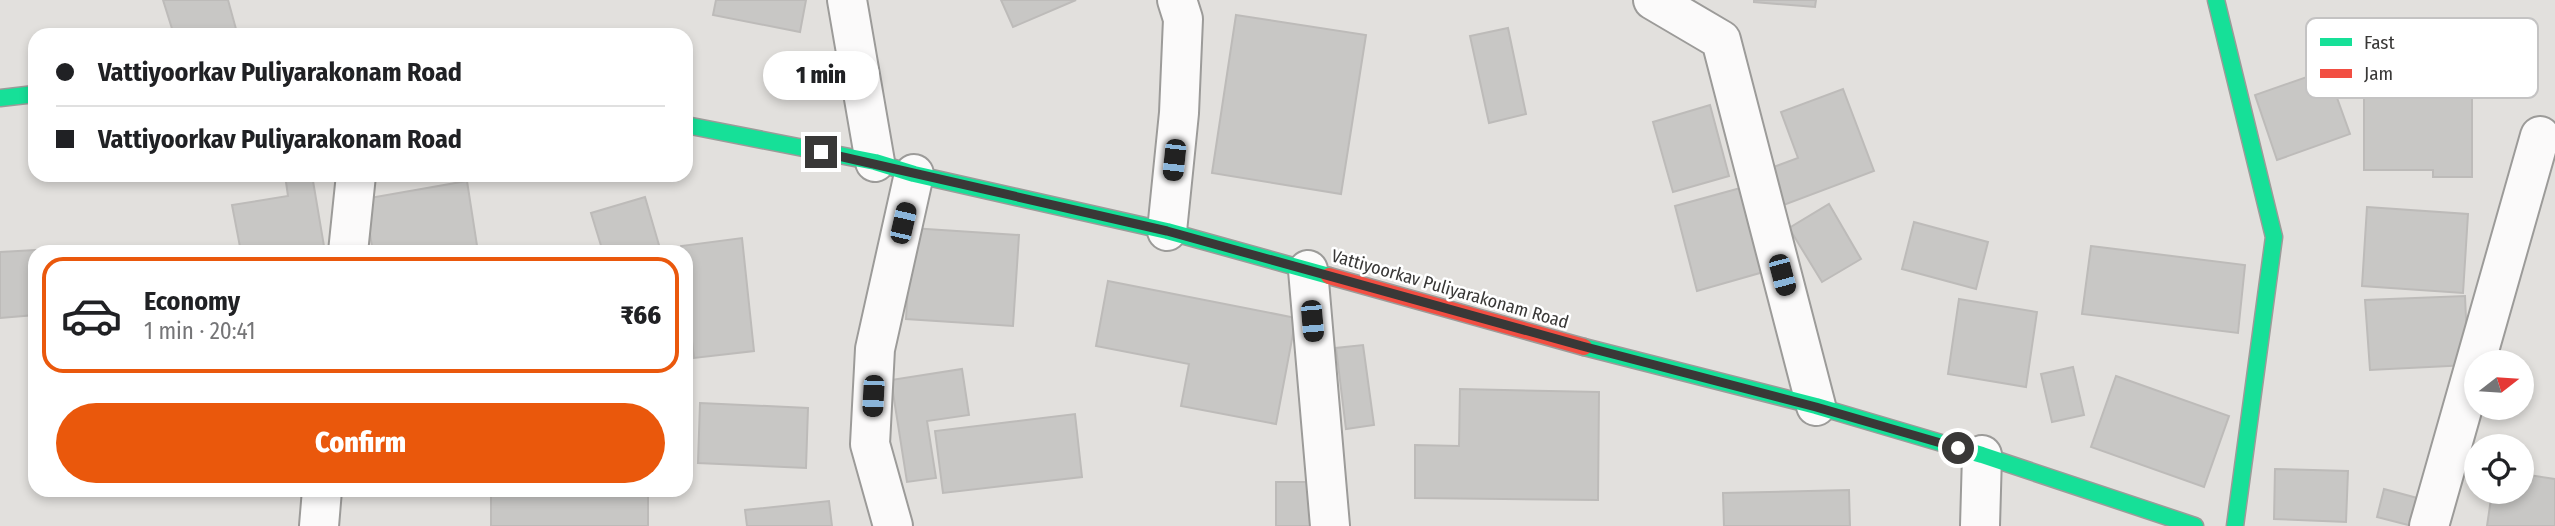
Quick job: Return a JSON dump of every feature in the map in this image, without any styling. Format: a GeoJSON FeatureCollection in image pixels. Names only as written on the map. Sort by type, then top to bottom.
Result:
{"type":"FeatureCollection","features":[{"type":"Feature","properties":{"kind":"main road"},"geometry":{"type":"LineString","coordinates":[[2216,0],[2274,237],[2235,526]]}},
{"type":"Feature","properties":{"kind":"main road"},"geometry":{"type":"LineString","coordinates":[[0,98],[28,95]]}},
{"type":"Feature","properties":{"kind":"main road","name":"Vattiyoorkav Puliyarakonam Road"},"geometry":{"type":"LineString","coordinates":[[693,126],[875,162],[914,174],[1167,231],[1816,407],[1982,455],[2195,526]]}},
{"type":"Feature","properties":{"kind":"street"},"geometry":{"type":"LineString","coordinates":[[847,0],[875,162]]}},
{"type":"Feature","properties":{"kind":"street"},"geometry":{"type":"LineString","coordinates":[[1167,231],[1179,113],[1182,19],[1177,0]]}},
{"type":"Feature","properties":{"kind":"street"},"geometry":{"type":"LineString","coordinates":[[1653,0],[1721,40],[1816,407]]}},
{"type":"Feature","properties":{"kind":"street"},"geometry":{"type":"LineString","coordinates":[[2429,526],[2540,136]]}},
{"type":"Feature","properties":{"kind":"street"},"geometry":{"type":"LineString","coordinates":[[893,526],[870,444],[876,348],[914,174]]}},
{"type":"Feature","properties":{"kind":"street"},"geometry":{"type":"LineString","coordinates":[[349,245],[355,182]]}},
{"type":"Feature","properties":{"kind":"street"},"geometry":{"type":"LineString","coordinates":[[1308,270],[1330,526]]}},
{"type":"Feature","properties":{"kind":"street"},"geometry":{"type":"LineString","coordinates":[[1980,526],[1982,455]]}},
{"type":"Feature","properties":{"kind":"street"},"geometry":{"type":"LineString","coordinates":[[319,526],[322,497]]}},
{"type":"Feature","properties":{"kind":"building"},"geometry":{"type":"Polygon","coordinates":[[[163,0],[228,0],[236,28],[172,28],[163,0]]]}},
{"type":"Feature","properties":{"kind":"building"},"geometry":{"type":"Polygon","coordinates":[[[716,0],[806,0],[800,32],[713,15],[716,0]]]}},
{"type":"Feature","properties":{"kind":"building"},"geometry":{"type":"Polygon","coordinates":[[[1001,0],[1076,0],[1013,27],[1001,0]]]}},
{"type":"Feature","properties":{"kind":"building"},"geometry":{"type":"Polygon","coordinates":[[[1754,0],[1816,0],[1815,7],[1754,0]]]}},
{"type":"Feature","properties":{"kind":"building"},"geometry":{"type":"Polygon","coordinates":[[[1236,15],[1366,35],[1341,194],[1212,173],[1236,15]]]}},
{"type":"Feature","properties":{"kind":"building"},"geometry":{"type":"Polygon","coordinates":[[[1508,28],[1526,114],[1489,123],[1470,36],[1508,28]]]}},
{"type":"Feature","properties":{"kind":"building"},"geometry":{"type":"Polygon","coordinates":[[[2306,77],[2306,98],[2337,98],[2350,134],[2277,160],[2255,95],[2306,77]]]}},
{"type":"Feature","properties":{"kind":"building"},"geometry":{"type":"Polygon","coordinates":[[[1843,89],[1874,171],[1781,206],[1768,169],[1798,158],[1781,112],[1843,89]]]}},
{"type":"Feature","properties":{"kind":"building"},"geometry":{"type":"Polygon","coordinates":[[[2364,98],[2472,98],[2472,177],[2433,177],[2433,170],[2364,170],[2364,98]]]}},
{"type":"Feature","properties":{"kind":"building"},"geometry":{"type":"Polygon","coordinates":[[[1710,105],[1729,176],[1673,192],[1653,122],[1710,105]]]}},
{"type":"Feature","properties":{"kind":"building"},"geometry":{"type":"Polygon","coordinates":[[[286,182],[313,182],[324,245],[240,245],[232,205],[288,196],[286,182]]]}},
{"type":"Feature","properties":{"kind":"building"},"geometry":{"type":"Polygon","coordinates":[[[467,182],[477,245],[372,245],[364,199],[467,182]]]}},
{"type":"Feature","properties":{"kind":"building"},"geometry":{"type":"Polygon","coordinates":[[[1744,187],[1767,271],[1697,291],[1675,206],[1744,187]]]}},
{"type":"Feature","properties":{"kind":"building"},"geometry":{"type":"Polygon","coordinates":[[[645,197],[659,245],[601,245],[591,213],[645,197]]]}},
{"type":"Feature","properties":{"kind":"building"},"geometry":{"type":"Polygon","coordinates":[[[1829,204],[1861,259],[1822,282],[1789,228],[1829,204]]]}},
{"type":"Feature","properties":{"kind":"building"},"geometry":{"type":"Polygon","coordinates":[[[2367,207],[2468,214],[2463,293],[2362,286],[2367,207]]]}},
{"type":"Feature","properties":{"kind":"building"},"geometry":{"type":"Polygon","coordinates":[[[1914,222],[1988,242],[1976,289],[1902,269],[1914,222]]]}},
{"type":"Feature","properties":{"kind":"building"},"geometry":{"type":"Polygon","coordinates":[[[911,228],[1019,235],[1013,326],[906,319],[911,228]]]}},
{"type":"Feature","properties":{"kind":"building"},"geometry":{"type":"Polygon","coordinates":[[[742,238],[754,351],[694,358],[693,245],[689,245],[742,238]]]}},
{"type":"Feature","properties":{"kind":"building"},"geometry":{"type":"Polygon","coordinates":[[[2091,246],[2245,265],[2238,333],[2082,314],[2091,246]]]}},
{"type":"Feature","properties":{"kind":"building"},"geometry":{"type":"Polygon","coordinates":[[[28,250],[28,316],[0,318],[0,252],[28,250]]]}},
{"type":"Feature","properties":{"kind":"building"},"geometry":{"type":"Polygon","coordinates":[[[1108,281],[1296,318],[1276,424],[1181,406],[1189,364],[1096,346],[1108,281]]]}},
{"type":"Feature","properties":{"kind":"building"},"geometry":{"type":"Polygon","coordinates":[[[2465,296],[2467,350],[2464,350],[2464,365],[2370,370],[2365,300],[2465,296]]]}},
{"type":"Feature","properties":{"kind":"building"},"geometry":{"type":"Polygon","coordinates":[[[1959,299],[2037,312],[2026,387],[1948,374],[1959,299]]]}},
{"type":"Feature","properties":{"kind":"building"},"geometry":{"type":"Polygon","coordinates":[[[1363,345],[1374,425],[1346,429],[1336,348],[1363,345]]]}},
{"type":"Feature","properties":{"kind":"building"},"geometry":{"type":"Polygon","coordinates":[[[2073,367],[2084,415],[2052,422],[2041,374],[2073,367]]]}},
{"type":"Feature","properties":{"kind":"building"},"geometry":{"type":"Polygon","coordinates":[[[962,369],[969,415],[927,421],[936,478],[907,482],[891,380],[962,369]]]}},
{"type":"Feature","properties":{"kind":"building"},"geometry":{"type":"Polygon","coordinates":[[[2116,376],[2229,416],[2204,487],[2091,447],[2116,376]]]}},
{"type":"Feature","properties":{"kind":"building"},"geometry":{"type":"Polygon","coordinates":[[[1460,389],[1599,392],[1598,500],[1415,498],[1415,445],[1459,446],[1460,389]]]}},
{"type":"Feature","properties":{"kind":"building"},"geometry":{"type":"Polygon","coordinates":[[[700,403],[808,408],[806,468],[698,463],[700,403]]]}},
{"type":"Feature","properties":{"kind":"building"},"geometry":{"type":"Polygon","coordinates":[[[1075,414],[1082,477],[943,493],[935,431],[1075,414]]]}},
{"type":"Feature","properties":{"kind":"building"},"geometry":{"type":"Polygon","coordinates":[[[2275,469],[2348,471],[2346,522],[2274,519],[2275,469]]]}},
{"type":"Feature","properties":{"kind":"building"},"geometry":{"type":"Polygon","coordinates":[[[2534,476],[2555,479],[2555,526],[2487,526],[2490,504],[2534,504],[2534,476]]]}},
{"type":"Feature","properties":{"kind":"building"},"geometry":{"type":"Polygon","coordinates":[[[1276,482],[1311,482],[1312,526],[1276,526],[1276,482]]]}},
{"type":"Feature","properties":{"kind":"building"},"geometry":{"type":"Polygon","coordinates":[[[2384,489],[2421,499],[2412,526],[2377,517],[2384,489]]]}},
{"type":"Feature","properties":{"kind":"building"},"geometry":{"type":"Polygon","coordinates":[[[1849,490],[1850,526],[1724,526],[1723,493],[1849,490]]]}},
{"type":"Feature","properties":{"kind":"building"},"geometry":{"type":"Polygon","coordinates":[[[491,497],[648,497],[648,526],[491,526],[491,497]]]}},
{"type":"Feature","properties":{"kind":"building"},"geometry":{"type":"Polygon","coordinates":[[[829,501],[832,526],[747,526],[745,510],[829,501]]]}},
{"type":"Feature","properties":{"kind":"traffic: fast"},"geometry":{"type":"LineString","coordinates":[[2216,0],[2274,237],[2235,526]]}},
{"type":"Feature","properties":{"kind":"traffic: fast"},"geometry":{"type":"LineString","coordinates":[[0,98],[28,95]]}},
{"type":"Feature","properties":{"kind":"traffic: fast"},"geometry":{"type":"LineString","coordinates":[[693,126],[875,162],[914,174],[1167,231],[1329,276]]}},
{"type":"Feature","properties":{"kind":"traffic: fast"},"geometry":{"type":"LineString","coordinates":[[1584,347],[1816,406],[1982,455],[2195,526]]}},
{"type":"Feature","properties":{"kind":"traffic: jam"},"geometry":{"type":"LineString","coordinates":[[1329,276],[1584,347]]}},
{"type":"Feature","properties":{"kind":"route"},"geometry":{"type":"LineString","coordinates":[[821,152],[875,162],[914,174],[1167,231],[1958,448]]}}]}
